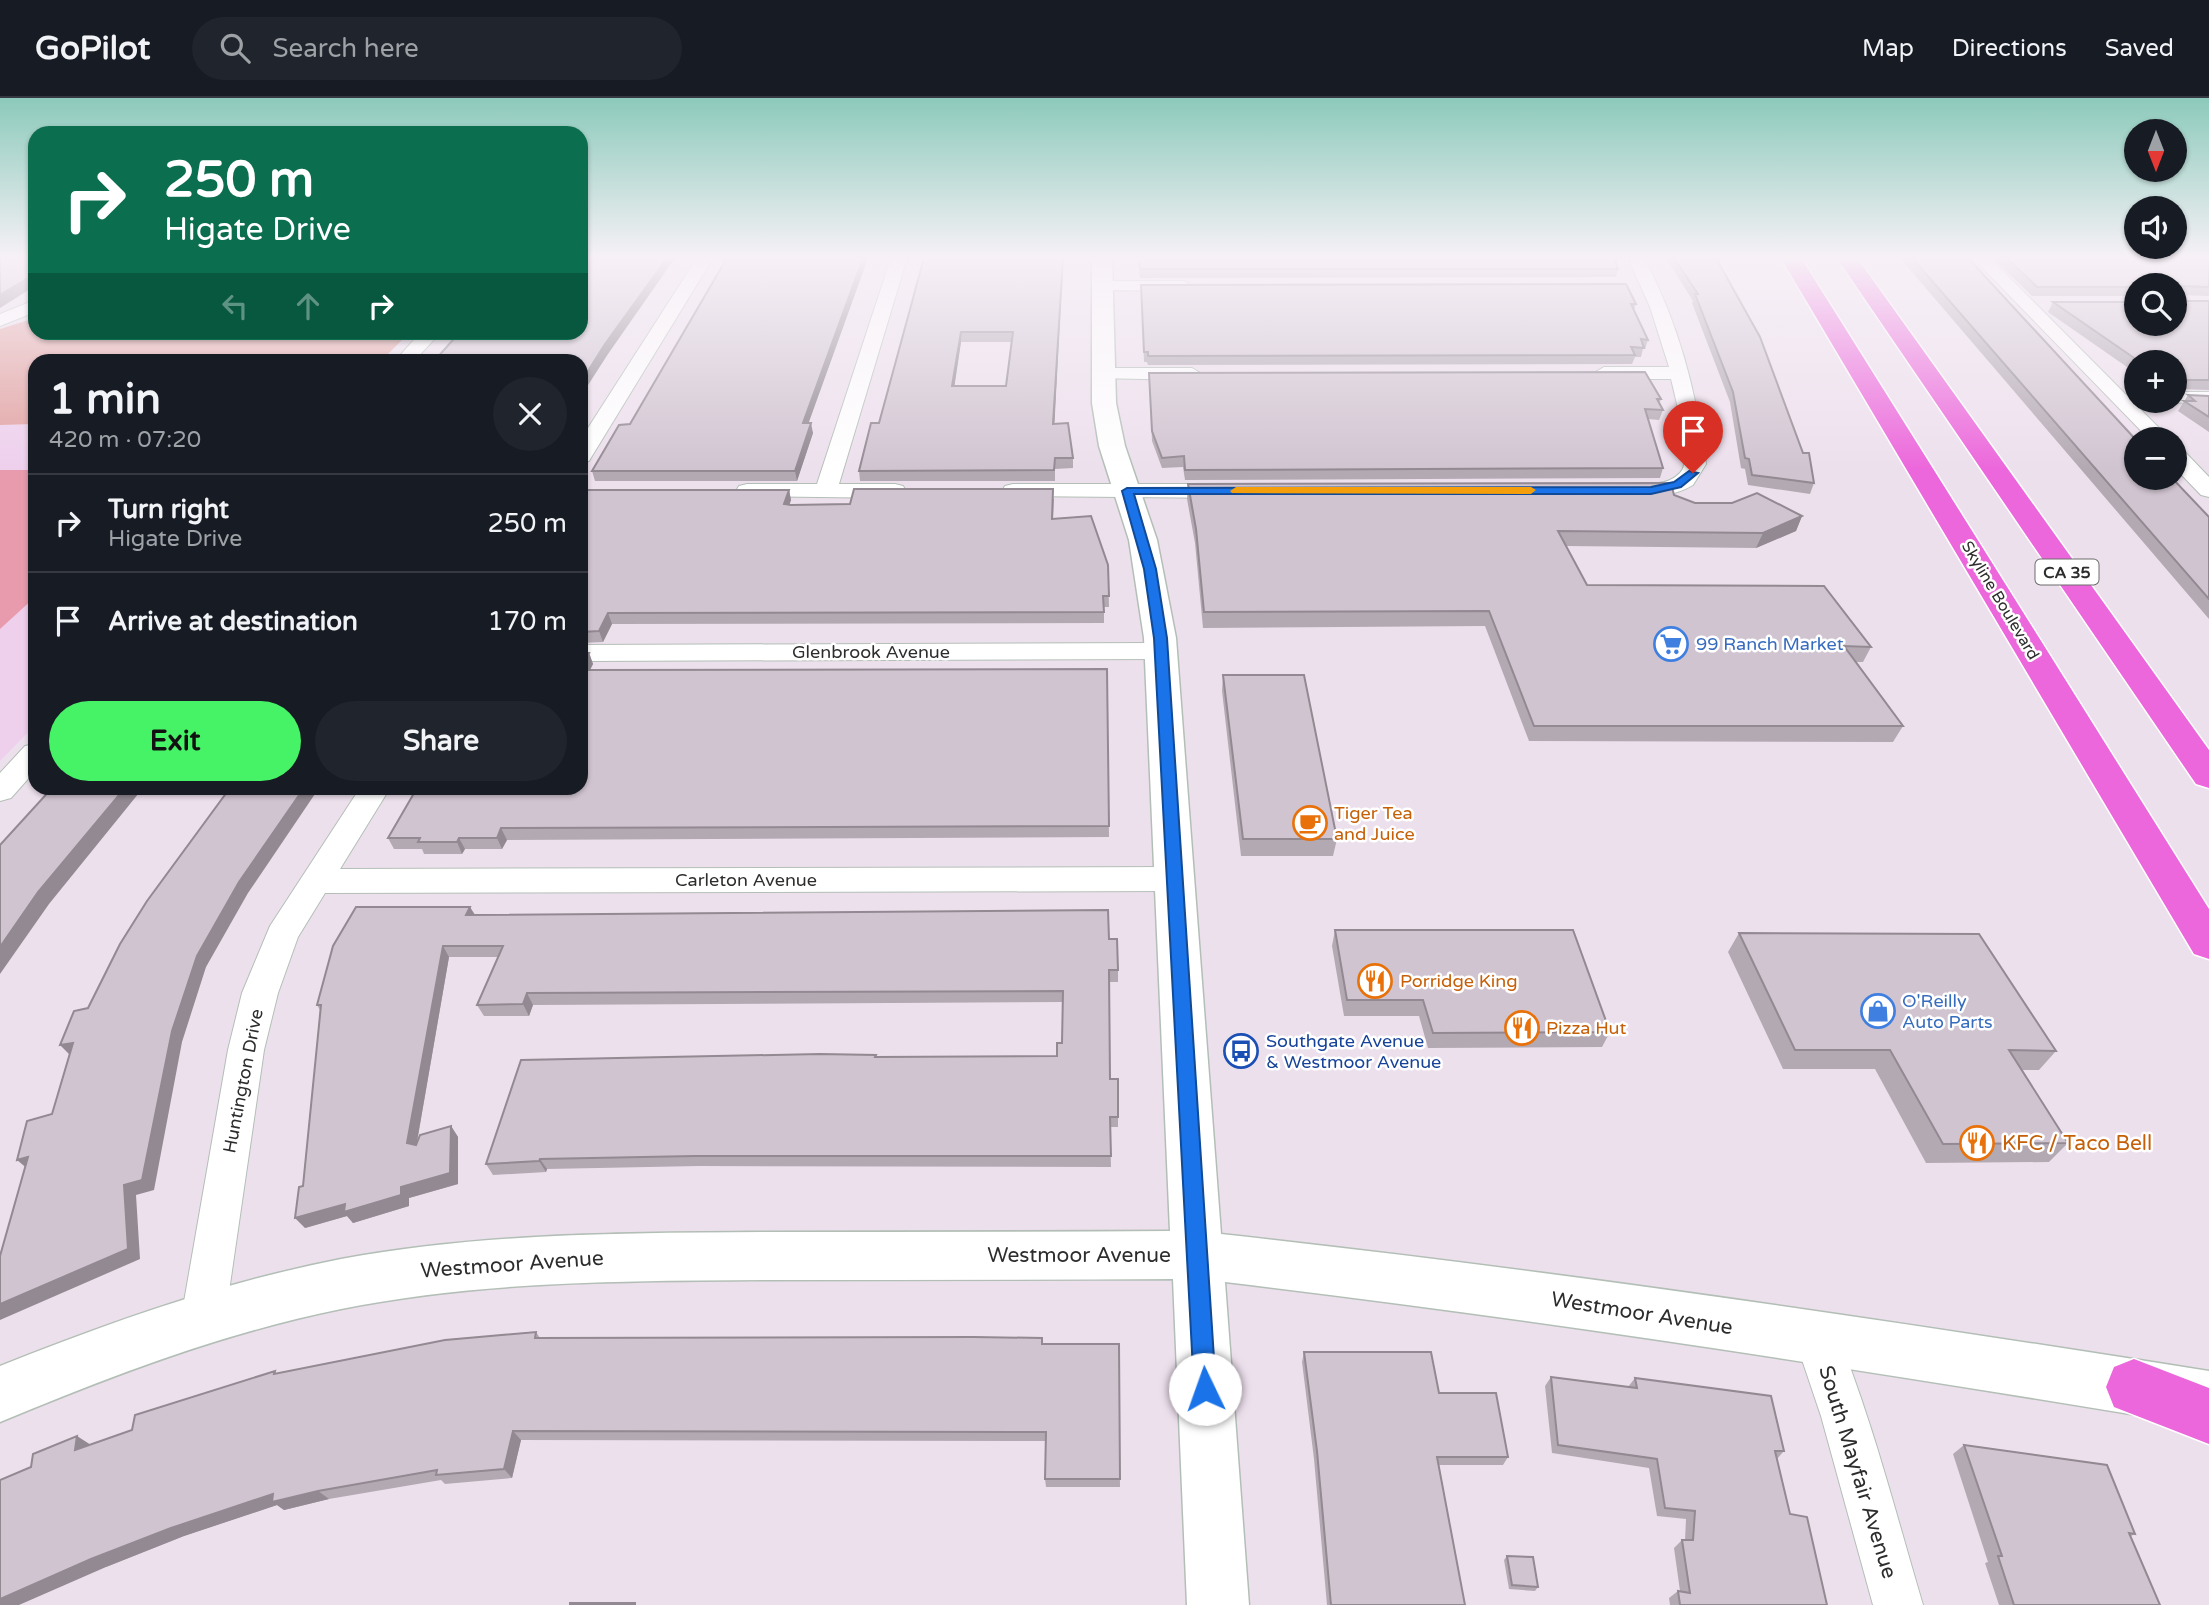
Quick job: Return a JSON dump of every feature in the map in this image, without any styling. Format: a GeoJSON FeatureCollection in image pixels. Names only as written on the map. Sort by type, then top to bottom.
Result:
{"type":"FeatureCollection","features":[{"type":"Feature","properties":{"kind":"main road","name":"Skyline Boulevard"},"geometry":{"type":"LineString","coordinates":[[1834,328],[2209,943]]}},
{"type":"Feature","properties":{"kind":"main road","name":"CA 35"},"geometry":{"type":"LineString","coordinates":[[1896,328],[2209,776]]}},
{"type":"Feature","properties":{"kind":"main road"},"geometry":{"type":"LineString","coordinates":[[2134,1387],[2209,1416]]}},
{"type":"Feature","properties":{"kind":"street"},"geometry":{"type":"LineString","coordinates":[[588,445],[661,328]]}},
{"type":"Feature","properties":{"kind":"street"},"geometry":{"type":"LineString","coordinates":[[826,491],[878,328]]}},
{"type":"Feature","properties":{"kind":"street"},"geometry":{"type":"LineString","coordinates":[[1102,328],[1102,374],[1107,425],[1150,569],[1161,651],[1218,1605]]}},
{"type":"Feature","properties":{"kind":"street"},"geometry":{"type":"LineString","coordinates":[[1601,490],[1666,488],[1682,483],[1691,475],[1695,461],[1681,373],[1662,328]]}},
{"type":"Feature","properties":{"kind":"street"},"geometry":{"type":"LineString","coordinates":[[2054,328],[2124,394]]}},
{"type":"Feature","properties":{"kind":"street"},"geometry":{"type":"LineString","coordinates":[[411,354],[424,340]]}},
{"type":"Feature","properties":{"kind":"street"},"geometry":{"type":"LineString","coordinates":[[1102,374],[1213,373]]}},
{"type":"Feature","properties":{"kind":"street"},"geometry":{"type":"LineString","coordinates":[[1585,373],[1681,373]]}},
{"type":"Feature","properties":{"kind":"street"},"geometry":{"type":"LineString","coordinates":[[2187,398],[2209,398]]}},
{"type":"Feature","properties":{"kind":"street"},"geometry":{"type":"LineString","coordinates":[[2140,413],[2151,427]]}},
{"type":"Feature","properties":{"kind":"street"},"geometry":{"type":"LineString","coordinates":[[2187,467],[2209,490]]}},
{"type":"Feature","properties":{"kind":"street"},"geometry":{"type":"LineString","coordinates":[[731,491],[922,491]]}},
{"type":"Feature","properties":{"kind":"street"},"geometry":{"type":"LineString","coordinates":[[990,491],[1253,491]]}},
{"type":"Feature","properties":{"kind":"street","name":"Glenbrook Avenue"},"geometry":{"type":"LineString","coordinates":[[588,653],[1161,651]]}},
{"type":"Feature","properties":{"kind":"street"},"geometry":{"type":"LineString","coordinates":[[0,791],[28,761]]}},
{"type":"Feature","properties":{"kind":"street","name":"Huntington Drive"},"geometry":{"type":"LineString","coordinates":[[203,1319],[246,1050],[260,992],[282,935],[371,795]]}},
{"type":"Feature","properties":{"kind":"street","name":"Carleton Avenue"},"geometry":{"type":"LineString","coordinates":[[317,881],[1176,879]]}},
{"type":"Feature","properties":{"kind":"street","name":"Westmoor Avenue"},"geometry":{"type":"LineString","coordinates":[[0,1394],[79,1362],[203,1319],[306,1291],[403,1273],[495,1261],[583,1257],[1197,1255],[1436,1282],[1898,1349],[2209,1399]]}},
{"type":"Feature","properties":{"kind":"street","name":"South Mayfair Avenue"},"geometry":{"type":"LineString","coordinates":[[1817,1339],[1844,1416],[1898,1605]]}},
{"type":"Feature","properties":{"kind":"shaded area"},"geometry":{"type":"Polygon","coordinates":[[[28,328],[28,340],[402,340],[388,354],[28,354],[28,424],[0,425],[0,329],[28,328]]]}},
{"type":"Feature","properties":{"kind":"shaded area"},"geometry":{"type":"Polygon","coordinates":[[[28,424],[28,732],[0,761],[0,425],[28,424]]]}},
{"type":"Feature","properties":{"kind":"shaded area"},"geometry":{"type":"Polygon","coordinates":[[[0,470],[28,470],[28,603],[0,629],[0,470]]]}},
{"type":"Feature","properties":{"kind":"building"},"geometry":{"type":"Polygon","coordinates":[[[588,328],[616,328],[588,371],[588,354],[440,354],[453,340],[588,340],[588,328]]]}},
{"type":"Feature","properties":{"kind":"building"},"geometry":{"type":"Polygon","coordinates":[[[686,328],[837,328],[803,423],[811,423],[795,471],[592,471],[619,425],[630,424],[686,328]]]}},
{"type":"Feature","properties":{"kind":"building"},"geometry":{"type":"Polygon","coordinates":[[[905,328],[1059,328],[1053,424],[1068,423],[1073,458],[1055,458],[1054,470],[859,471],[871,423],[879,423],[905,328]],[[961,332],[952,386],[1006,386],[1013,332],[961,332]]]}},
{"type":"Feature","properties":{"kind":"building"},"geometry":{"type":"Polygon","coordinates":[[[1143,328],[1642,328],[1648,340],[1641,339],[1644,348],[1631,347],[1635,355],[1148,356],[1148,352],[1144,352],[1143,328]]]}},
{"type":"Feature","properties":{"kind":"building"},"geometry":{"type":"Polygon","coordinates":[[[1708,328],[1755,328],[1803,453],[1809,453],[1814,483],[1752,475],[1749,459],[1745,458],[1733,392],[1708,328]]]}},
{"type":"Feature","properties":{"kind":"building"},"geometry":{"type":"Polygon","coordinates":[[[1973,328],[2033,328],[2124,427],[2124,490],[2183,490],[2209,517],[2209,599],[1973,328]]]}},
{"type":"Feature","properties":{"kind":"building"},"geometry":{"type":"Polygon","coordinates":[[[2091,328],[2124,328],[2124,336],[2187,336],[2187,328],[2209,328],[2209,380],[2187,380],[2187,350],[2124,351],[2091,328]]]}},
{"type":"Feature","properties":{"kind":"building"},"geometry":{"type":"Polygon","coordinates":[[[1645,372],[1661,399],[1657,399],[1663,410],[1645,409],[1663,468],[1185,470],[1184,456],[1162,458],[1152,431],[1149,373],[1645,372]]]}},
{"type":"Feature","properties":{"kind":"building"},"geometry":{"type":"Polygon","coordinates":[[[2188,395],[2209,396],[2209,417],[2187,403],[2195,401],[2188,395]]]}},
{"type":"Feature","properties":{"kind":"building"},"geometry":{"type":"Polygon","coordinates":[[[1671,483],[1674,495],[1695,503],[1732,503],[1757,493],[1802,516],[1763,533],[1558,531],[1587,585],[1824,586],[1871,647],[1844,646],[1903,726],[1534,726],[1489,611],[1204,612],[1196,529],[1188,484],[1671,483]]]}},
{"type":"Feature","properties":{"kind":"building"},"geometry":{"type":"Polygon","coordinates":[[[854,489],[1053,489],[1052,519],[1091,516],[1108,565],[1109,596],[1103,596],[1104,612],[608,613],[599,631],[588,632],[588,490],[789,490],[784,504],[850,504],[854,489]]]}},
{"type":"Feature","properties":{"kind":"building"},"geometry":{"type":"Polygon","coordinates":[[[1107,669],[1109,826],[501,828],[497,838],[459,838],[457,842],[418,842],[420,838],[388,838],[413,795],[588,795],[588,670],[1107,669]]]}},
{"type":"Feature","properties":{"kind":"building"},"geometry":{"type":"Polygon","coordinates":[[[1223,675],[1304,675],[1337,839],[1243,839],[1223,675]]]}},
{"type":"Feature","properties":{"kind":"building"},"geometry":{"type":"Polygon","coordinates":[[[46,795],[119,795],[38,892],[0,947],[0,845],[46,795]]]}},
{"type":"Feature","properties":{"kind":"building"},"geometry":{"type":"Polygon","coordinates":[[[225,795],[299,795],[239,882],[197,956],[172,1031],[142,1180],[124,1185],[128,1249],[0,1304],[0,1256],[28,1157],[17,1160],[27,1121],[52,1114],[73,1043],[60,1045],[74,1011],[88,1008],[120,944],[147,901],[225,795]]]}},
{"type":"Feature","properties":{"kind":"building"},"geometry":{"type":"Polygon","coordinates":[[[356,907],[470,907],[466,915],[1108,910],[1109,939],[1117,939],[1118,970],[1109,970],[1110,1079],[1118,1079],[1118,1117],[1110,1117],[1111,1156],[695,1156],[540,1159],[486,1164],[521,1060],[820,1054],[876,1055],[875,1057],[1057,1056],[1057,1043],[1062,1043],[1063,991],[527,993],[523,1004],[477,1005],[503,946],[443,946],[407,1143],[416,1145],[420,1135],[451,1126],[450,1173],[401,1187],[401,1195],[344,1212],[345,1204],[295,1218],[299,1187],[303,1186],[321,1005],[317,1005],[333,946],[356,907]]]}},
{"type":"Feature","properties":{"kind":"building"},"geometry":{"type":"Polygon","coordinates":[[[1335,930],[1573,930],[1610,1032],[1433,1033],[1423,1000],[1347,1000],[1335,930]]]}},
{"type":"Feature","properties":{"kind":"building"},"geometry":{"type":"Polygon","coordinates":[[[1739,933],[1979,934],[2056,1051],[2009,1050],[2068,1143],[1943,1144],[1890,1050],[1795,1050],[1739,933]]]}},
{"type":"Feature","properties":{"kind":"building"},"geometry":{"type":"Polygon","coordinates":[[[536,1332],[535,1338],[974,1337],[1042,1338],[1042,1344],[1119,1344],[1120,1479],[1045,1479],[1046,1432],[513,1431],[504,1469],[436,1475],[437,1470],[272,1502],[273,1494],[171,1528],[0,1599],[0,1480],[31,1467],[33,1454],[77,1436],[75,1450],[132,1430],[135,1415],[275,1371],[274,1374],[445,1340],[536,1332]]]}},
{"type":"Feature","properties":{"kind":"building"},"geometry":{"type":"Polygon","coordinates":[[[1304,1352],[1431,1352],[1439,1393],[1496,1393],[1508,1457],[1437,1457],[1465,1605],[1331,1605],[1317,1451],[1304,1352]]]}},
{"type":"Feature","properties":{"kind":"building"},"geometry":{"type":"Polygon","coordinates":[[[1551,1377],[1637,1388],[1635,1378],[1771,1396],[1784,1451],[1775,1451],[1790,1514],[1807,1517],[1827,1605],[1680,1605],[1678,1591],[1690,1593],[1682,1540],[1693,1540],[1695,1511],[1665,1508],[1657,1459],[1558,1445],[1551,1377]]]}},
{"type":"Feature","properties":{"kind":"building"},"geometry":{"type":"Polygon","coordinates":[[[1964,1445],[2107,1465],[2135,1534],[2129,1533],[2160,1605],[2014,1605],[1998,1556],[2002,1556],[1964,1445]]]}},
{"type":"Feature","properties":{"kind":"building"},"geometry":{"type":"Polygon","coordinates":[[[1507,1556],[1533,1557],[1538,1587],[1512,1585],[1507,1556]]]}},
{"type":"Feature","properties":{"kind":"building"},"geometry":{"type":"Polygon","coordinates":[[[635,1603],[635,1605],[570,1605],[635,1603]]]}},
{"type":"Feature","properties":{"kind":"slow traffic"},"geometry":{"type":"LineString","coordinates":[[1236,491],[1531,490]]}},
{"type":"Feature","properties":{"kind":"place","name":"99 Ranch Market"},"geometry":{"type":"Point","coordinates":[1671,644]}},
{"type":"Feature","properties":{"kind":"place","name":"Tiger Tea and Juice"},"geometry":{"type":"Point","coordinates":[1310,823]}},
{"type":"Feature","properties":{"kind":"place","name":"Porridge King"},"geometry":{"type":"Point","coordinates":[1375,981]}},
{"type":"Feature","properties":{"kind":"place","name":"O'Reilly Auto Parts"},"geometry":{"type":"Point","coordinates":[1878,1011]}},
{"type":"Feature","properties":{"kind":"place","name":"Pizza Hut"},"geometry":{"type":"Point","coordinates":[1522,1028]}},
{"type":"Feature","properties":{"kind":"place","name":"Southgate Avenue & Westmoor Avenue"},"geometry":{"type":"Point","coordinates":[1241,1051]}},
{"type":"Feature","properties":{"kind":"place","name":"KFC / Taco Bell"},"geometry":{"type":"Point","coordinates":[1977,1143]}},
{"type":"Feature","properties":{"kind":"route"},"geometry":{"type":"LineString","coordinates":[[1205,1389],[1160,638],[1150,569],[1127,491],[1651,490],[1677,485],[1693,473]]}}]}
